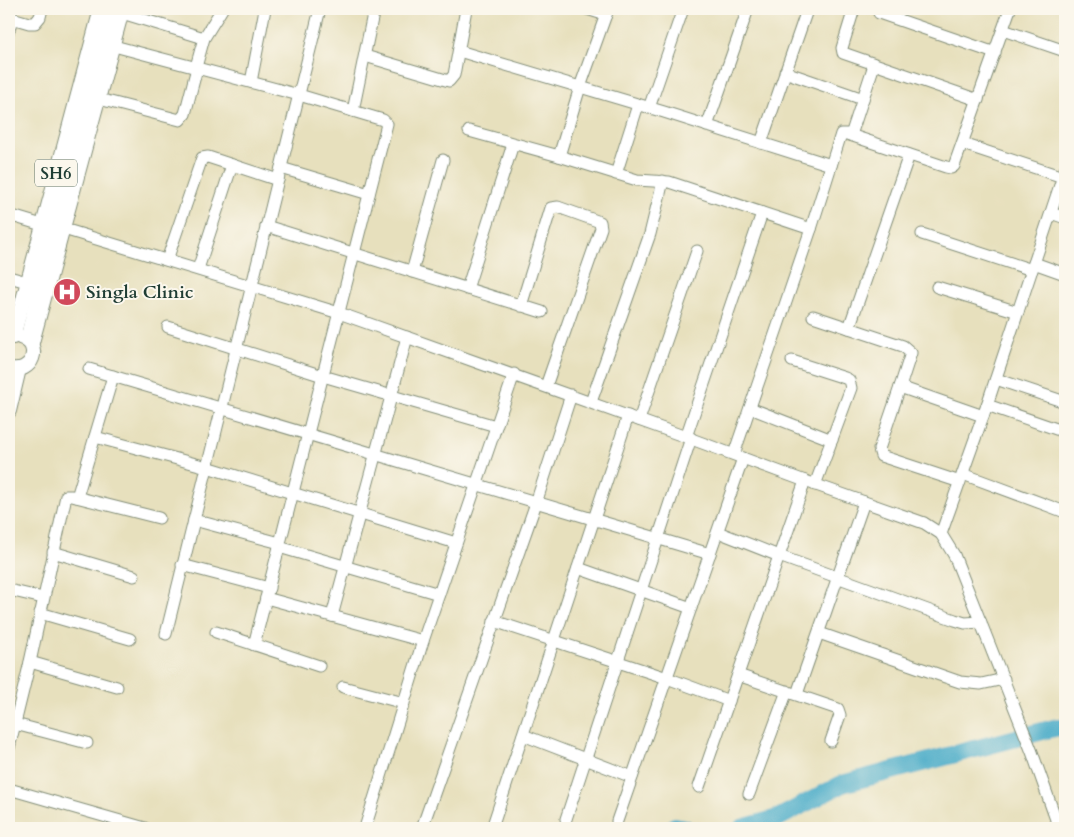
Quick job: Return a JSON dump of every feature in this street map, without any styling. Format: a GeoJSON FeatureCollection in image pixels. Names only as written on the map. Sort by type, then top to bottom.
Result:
{"type":"FeatureCollection","features":[{"type":"Feature","properties":{"kind":"main road","name":"SH6"},"geometry":{"type":"LineString","coordinates":[[9,410],[14,369],[28,365],[32,360],[30,344],[53,227],[109,10]]}},
{"type":"Feature","properties":{"kind":"main road","name":"SH6"},"geometry":{"type":"LineString","coordinates":[[30,344],[22,337],[11,338],[27,282],[53,227]]}},
{"type":"Feature","properties":{"kind":"street"},"geometry":{"type":"LineString","coordinates":[[9,30],[10,18],[35,23],[40,18],[42,9]]}},
{"type":"Feature","properties":{"kind":"street"},"geometry":{"type":"LineString","coordinates":[[99,98],[180,120],[185,114],[204,38],[222,9]]}},
{"type":"Feature","properties":{"kind":"street"},"geometry":{"type":"LineString","coordinates":[[250,82],[265,9]]}},
{"type":"Feature","properties":{"kind":"street"},"geometry":{"type":"LineString","coordinates":[[166,634],[320,9]]}},
{"type":"Feature","properties":{"kind":"street"},"geometry":{"type":"LineString","coordinates":[[353,111],[374,9]]}},
{"type":"Feature","properties":{"kind":"street"},"geometry":{"type":"LineString","coordinates":[[365,56],[449,80],[454,74],[466,9]]}},
{"type":"Feature","properties":{"kind":"street"},"geometry":{"type":"LineString","coordinates":[[559,156],[580,87],[607,12],[587,9]]}},
{"type":"Feature","properties":{"kind":"street"},"geometry":{"type":"LineString","coordinates":[[616,174],[683,9]]}},
{"type":"Feature","properties":{"kind":"street"},"geometry":{"type":"LineString","coordinates":[[707,126],[748,9]]}},
{"type":"Feature","properties":{"kind":"street"},"geometry":{"type":"LineString","coordinates":[[854,9],[842,51],[846,55],[978,100]]}},
{"type":"Feature","properties":{"kind":"street"},"geometry":{"type":"LineString","coordinates":[[617,822],[718,532],[750,408],[841,134],[851,135],[951,168],[956,162],[1010,9]]}},
{"type":"Feature","properties":{"kind":"street"},"geometry":{"type":"LineString","coordinates":[[53,227],[99,98],[114,46],[109,10],[204,38]]}},
{"type":"Feature","properties":{"kind":"street"},"geometry":{"type":"LineString","coordinates":[[879,12],[995,53]]}},
{"type":"Feature","properties":{"kind":"street"},"geometry":{"type":"LineString","coordinates":[[761,143],[806,13]]}},
{"type":"Feature","properties":{"kind":"street"},"geometry":{"type":"LineString","coordinates":[[1003,30],[1065,50]]}},
{"type":"Feature","properties":{"kind":"street"},"geometry":{"type":"LineString","coordinates":[[114,46],[298,95],[383,120],[387,124],[254,644]]}},
{"type":"Feature","properties":{"kind":"street"},"geometry":{"type":"LineString","coordinates":[[459,51],[644,106],[831,165]]}},
{"type":"Feature","properties":{"kind":"street"},"geometry":{"type":"LineString","coordinates":[[851,135],[874,65]]}},
{"type":"Feature","properties":{"kind":"street"},"geometry":{"type":"LineString","coordinates":[[786,72],[863,100]]}},
{"type":"Feature","properties":{"kind":"street"},"geometry":{"type":"LineString","coordinates":[[469,131],[644,182],[663,181],[811,229]]}},
{"type":"Feature","properties":{"kind":"street"},"geometry":{"type":"LineString","coordinates":[[467,289],[513,144]]}},
{"type":"Feature","properties":{"kind":"street"},"geometry":{"type":"LineString","coordinates":[[941,534],[996,379],[1064,173],[962,144]]}},
{"type":"Feature","properties":{"kind":"street"},"geometry":{"type":"LineString","coordinates":[[849,328],[909,155]]}},
{"type":"Feature","properties":{"kind":"street"},"geometry":{"type":"LineString","coordinates":[[167,260],[200,160],[204,156],[278,180]]}},
{"type":"Feature","properties":{"kind":"street"},"geometry":{"type":"LineString","coordinates":[[412,272],[442,160]]}},
{"type":"Feature","properties":{"kind":"street"},"geometry":{"type":"LineString","coordinates":[[198,269],[232,165]]}},
{"type":"Feature","properties":{"kind":"street"},"geometry":{"type":"LineString","coordinates":[[281,168],[369,194]]}},
{"type":"Feature","properties":{"kind":"street"},"geometry":{"type":"LineString","coordinates":[[591,402],[650,234],[663,181]]}},
{"type":"Feature","properties":{"kind":"street"},"geometry":{"type":"LineString","coordinates":[[521,306],[551,208],[558,208],[600,222],[601,228],[546,386]]}},
{"type":"Feature","properties":{"kind":"street"},"geometry":{"type":"LineString","coordinates":[[566,819],[762,213]]}},
{"type":"Feature","properties":{"kind":"street"},"geometry":{"type":"LineString","coordinates":[[1051,213],[1065,218]]}},
{"type":"Feature","properties":{"kind":"street"},"geometry":{"type":"LineString","coordinates":[[9,214],[252,285],[339,313],[514,374],[924,523],[941,534],[954,555],[1004,679],[1059,828]]}},
{"type":"Feature","properties":{"kind":"street"},"geometry":{"type":"LineString","coordinates":[[266,226],[542,312]]}},
{"type":"Feature","properties":{"kind":"street"},"geometry":{"type":"LineString","coordinates":[[922,234],[1033,267],[1065,274]]}},
{"type":"Feature","properties":{"kind":"street"},"geometry":{"type":"LineString","coordinates":[[492,828],[594,520],[697,251]]}},
{"type":"Feature","properties":{"kind":"street"},"geometry":{"type":"LineString","coordinates":[[9,277],[27,282]]}},
{"type":"Feature","properties":{"kind":"street"},"geometry":{"type":"LineString","coordinates":[[937,287],[1018,312]]}},
{"type":"Feature","properties":{"kind":"street"},"geometry":{"type":"LineString","coordinates":[[813,316],[908,349],[911,353],[880,449],[881,456],[961,478],[1065,512]]}},
{"type":"Feature","properties":{"kind":"street"},"geometry":{"type":"LineString","coordinates":[[168,327],[323,376],[496,426]]}},
{"type":"Feature","properties":{"kind":"street"},"geometry":{"type":"LineString","coordinates":[[332,616],[407,337]]}},
{"type":"Feature","properties":{"kind":"street"},"geometry":{"type":"LineString","coordinates":[[699,787],[779,556],[810,483],[832,440],[851,388],[849,380],[792,361]]}},
{"type":"Feature","properties":{"kind":"street"},"geometry":{"type":"LineString","coordinates":[[89,369],[710,554]]}},
{"type":"Feature","properties":{"kind":"street"},"geometry":{"type":"LineString","coordinates":[[365,828],[423,641],[514,374]]}},
{"type":"Feature","properties":{"kind":"street"},"geometry":{"type":"LineString","coordinates":[[78,497],[113,376]]}},
{"type":"Feature","properties":{"kind":"street"},"geometry":{"type":"LineString","coordinates":[[996,379],[1065,402]]}},
{"type":"Feature","properties":{"kind":"street"},"geometry":{"type":"LineString","coordinates":[[900,387],[983,416]]}},
{"type":"Feature","properties":{"kind":"street"},"geometry":{"type":"LineString","coordinates":[[422,828],[536,503],[571,395]]}},
{"type":"Feature","properties":{"kind":"street"},"geometry":{"type":"LineString","coordinates":[[987,405],[1065,432]]}},
{"type":"Feature","properties":{"kind":"street"},"geometry":{"type":"LineString","coordinates":[[750,408],[832,440]]}},
{"type":"Feature","properties":{"kind":"street"},"geometry":{"type":"LineString","coordinates":[[95,437],[206,467],[456,543]]}},
{"type":"Feature","properties":{"kind":"street"},"geometry":{"type":"LineString","coordinates":[[9,748],[30,662],[64,499],[68,495],[78,497],[159,518]]}},
{"type":"Feature","properties":{"kind":"street"},"geometry":{"type":"LineString","coordinates":[[749,794],[819,633],[864,502]]}},
{"type":"Feature","properties":{"kind":"street"},"geometry":{"type":"LineString","coordinates":[[194,520],[439,594]]}},
{"type":"Feature","properties":{"kind":"street"},"geometry":{"type":"LineString","coordinates":[[718,532],[956,620],[965,623],[981,622]]}},
{"type":"Feature","properties":{"kind":"street"},"geometry":{"type":"LineString","coordinates":[[53,552],[134,576]]}},
{"type":"Feature","properties":{"kind":"street"},"geometry":{"type":"LineString","coordinates":[[182,565],[332,616],[423,641]]}},
{"type":"Feature","properties":{"kind":"street"},"geometry":{"type":"LineString","coordinates":[[578,568],[691,608]]}},
{"type":"Feature","properties":{"kind":"street"},"geometry":{"type":"LineString","coordinates":[[9,590],[43,598]]}},
{"type":"Feature","properties":{"kind":"street"},"geometry":{"type":"LineString","coordinates":[[40,613],[130,639]]}},
{"type":"Feature","properties":{"kind":"street"},"geometry":{"type":"LineString","coordinates":[[494,621],[667,678],[729,701]]}},
{"type":"Feature","properties":{"kind":"street"},"geometry":{"type":"LineString","coordinates":[[216,632],[319,666]]}},
{"type":"Feature","properties":{"kind":"street"},"geometry":{"type":"LineString","coordinates":[[819,633],[960,682],[981,684],[1004,679]]}},
{"type":"Feature","properties":{"kind":"street"},"geometry":{"type":"LineString","coordinates":[[30,662],[117,687]]}},
{"type":"Feature","properties":{"kind":"street"},"geometry":{"type":"LineString","coordinates":[[738,675],[838,709],[840,714],[831,740]]}},
{"type":"Feature","properties":{"kind":"street"},"geometry":{"type":"LineString","coordinates":[[343,687],[404,702]]}},
{"type":"Feature","properties":{"kind":"street"},"geometry":{"type":"LineString","coordinates":[[14,724],[87,743]]}},
{"type":"Feature","properties":{"kind":"street"},"geometry":{"type":"LineString","coordinates":[[523,736],[632,777]]}},
{"type":"Feature","properties":{"kind":"street"},"geometry":{"type":"LineString","coordinates":[[9,789],[145,828]]}},
{"type":"Feature","properties":{"kind":"waterway"},"geometry":{"type":"LineString","coordinates":[[742,828],[778,818],[842,784],[1058,727],[1065,728]]}},
{"type":"Feature","properties":{"kind":"waterway"},"geometry":{"type":"LineString","coordinates":[[672,828],[675,826],[685,828]]}},
{"type":"Feature","properties":{"kind":"place","name":"Singla Clinic"},"geometry":{"type":"Point","coordinates":[67,292]}}]}
